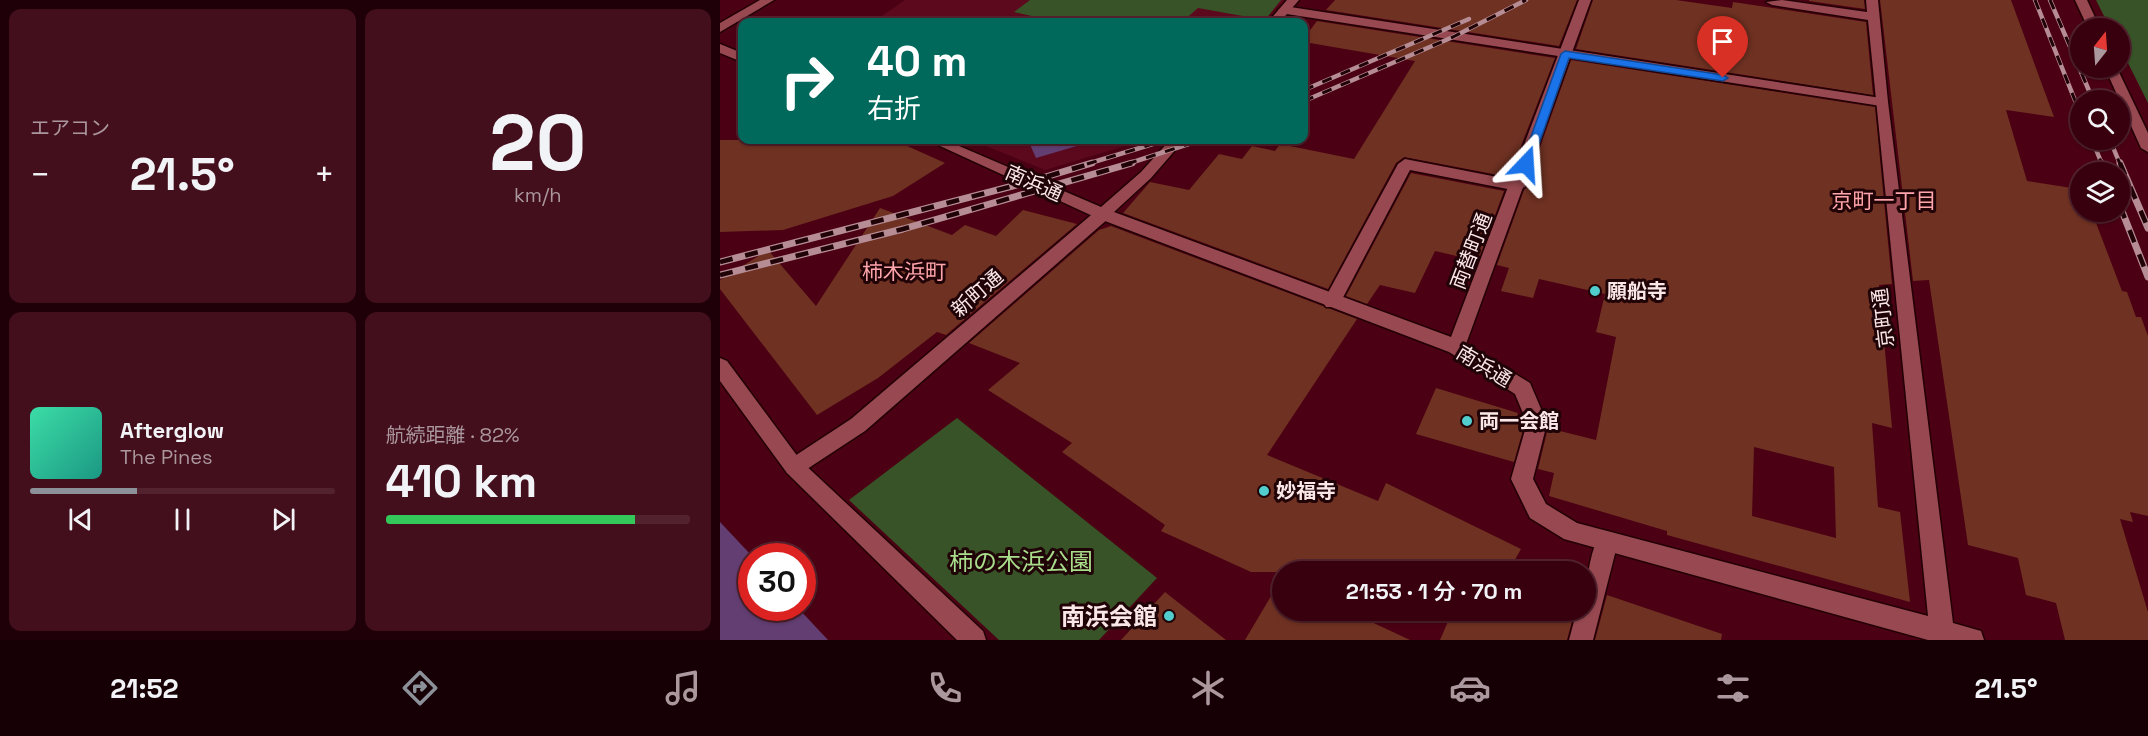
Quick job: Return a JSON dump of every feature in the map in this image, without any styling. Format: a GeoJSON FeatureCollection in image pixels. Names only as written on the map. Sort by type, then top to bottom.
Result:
{"type":"FeatureCollection","features":[{"type":"Feature","properties":{"kind":"street"},"geometry":{"type":"LineString","coordinates":[[720,28],[768,0]]}},
{"type":"Feature","properties":{"kind":"street","name":"両替町通"},"geometry":{"type":"LineString","coordinates":[[1456,347],[1518,186],[1585,0]]}},
{"type":"Feature","properties":{"kind":"street"},"geometry":{"type":"LineString","coordinates":[[2081,0],[2089,18]]}},
{"type":"Feature","properties":{"kind":"street"},"geometry":{"type":"LineString","coordinates":[[1772,2],[1873,8]]}},
{"type":"Feature","properties":{"kind":"street"},"geometry":{"type":"LineString","coordinates":[[1278,18],[1289,5],[1565,54],[1881,102]]}},
{"type":"Feature","properties":{"kind":"street","name":"京町通"},"geometry":{"type":"LineString","coordinates":[[1873,8],[1881,102],[1942,631]]}},
{"type":"Feature","properties":{"kind":"street"},"geometry":{"type":"LineString","coordinates":[[720,48],[738,56]]}},
{"type":"Feature","properties":{"kind":"street"},"geometry":{"type":"LineString","coordinates":[[2116,78],[2148,148]]}},
{"type":"Feature","properties":{"kind":"street","name":"南浜通"},"geometry":{"type":"LineString","coordinates":[[943,144],[1103,214],[1456,347],[1523,389],[1537,423],[1522,479],[1538,511],[1572,532],[1972,640]]}},
{"type":"Feature","properties":{"kind":"street","name":"新町通"},"geometry":{"type":"LineString","coordinates":[[794,467],[858,425],[1103,214],[1146,175],[1173,144]]}},
{"type":"Feature","properties":{"kind":"street"},"geometry":{"type":"LineString","coordinates":[[1332,302],[1406,164],[1518,186]]}},
{"type":"Feature","properties":{"kind":"street"},"geometry":{"type":"LineString","coordinates":[[720,366],[794,467],[974,640]]}},
{"type":"Feature","properties":{"kind":"street"},"geometry":{"type":"LineString","coordinates":[[1581,640],[1607,542]]}},
{"type":"Feature","properties":{"kind":"shaded area"},"geometry":{"type":"Polygon","coordinates":[[[905,0],[1284,0],[1267,18],[879,18],[905,0]]]}},
{"type":"Feature","properties":{"kind":"shaded area"},"geometry":{"type":"Polygon","coordinates":[[[981,144],[1132,144],[1045,170],[981,144]]]}},
{"type":"Feature","properties":{"kind":"shaded area"},"geometry":{"type":"Polygon","coordinates":[[[1030,144],[1083,144],[1036,158],[1030,144]]]}},
{"type":"Feature","properties":{"kind":"shaded area"},"geometry":{"type":"Polygon","coordinates":[[[720,522],[740,543],[738,621],[810,621],[828,640],[720,640],[720,522]]]}},
{"type":"Feature","properties":{"kind":"green space"},"geometry":{"type":"Polygon","coordinates":[[[1030,0],[1281,0],[1267,18],[1254,18],[1198,8],[1187,18],[1041,18],[1014,12],[1030,0]]]}},
{"type":"Feature","properties":{"kind":"green space"},"geometry":{"type":"Polygon","coordinates":[[[2096,0],[2148,0],[2148,103],[2130,67],[2130,18],[2105,18],[2096,0]]]}},
{"type":"Feature","properties":{"kind":"green space","name":"柿の木浜公園"},"geometry":{"type":"Polygon","coordinates":[[[957,418],[1157,578],[1099,640],[999,640],[849,500],[957,418]]]}},
{"type":"Feature","properties":{"kind":"building"},"geometry":{"type":"Polygon","coordinates":[[[1335,0],[1577,0],[1559,46],[1326,10],[1335,0]]]}},
{"type":"Feature","properties":{"kind":"building"},"geometry":{"type":"Polygon","coordinates":[[[1593,0],[1676,0],[1732,8],[1733,2],[1866,22],[1873,95],[1576,49],[1593,0]]]}},
{"type":"Feature","properties":{"kind":"building"},"geometry":{"type":"Polygon","coordinates":[[[1864,0],[1865,9],[1809,1],[1864,0]]]}},
{"type":"Feature","properties":{"kind":"building"},"geometry":{"type":"Polygon","coordinates":[[[1880,0],[2011,0],[2054,117],[2006,110],[2027,181],[2070,188],[2070,222],[2096,222],[2122,291],[2127,292],[2136,317],[2141,317],[2148,336],[2148,516],[2130,512],[2133,522],[2120,519],[2148,612],[2148,640],[2065,640],[2056,603],[2026,595],[2018,558],[1968,545],[1929,280],[1913,281],[1880,0]]]}},
{"type":"Feature","properties":{"kind":"building"},"geometry":{"type":"Polygon","coordinates":[[[1317,21],[1555,58],[1509,177],[1404,157],[1396,163],[1328,289],[1123,213],[1150,182],[1189,190],[1219,154],[1242,159],[1252,146],[1275,151],[1280,144],[1354,159],[1415,61],[1308,43],[1308,33],[1317,21]]]}},
{"type":"Feature","properties":{"kind":"building"},"geometry":{"type":"Polygon","coordinates":[[[1571,60],[1875,107],[1892,284],[1879,285],[1892,428],[1872,423],[1878,507],[1900,512],[1910,602],[1667,535],[1667,531],[1549,496],[1554,473],[1538,469],[1548,428],[1596,440],[1616,337],[1596,332],[1605,294],[1539,279],[1533,298],[1501,291],[1509,268],[1497,265],[1524,190],[1528,187],[1527,184],[1571,60]],[[1754,447],[1752,516],[1836,538],[1834,467],[1754,447]]]}},
{"type":"Feature","properties":{"kind":"building"},"geometry":{"type":"Polygon","coordinates":[[[720,140],[738,140],[738,144],[903,144],[945,163],[893,196],[783,230],[720,232],[720,140]]]}},
{"type":"Feature","properties":{"kind":"building"},"geometry":{"type":"Polygon","coordinates":[[[1411,173],[1504,191],[1478,261],[1435,251],[1415,293],[1380,285],[1367,304],[1346,296],[1411,173]]]}},
{"type":"Feature","properties":{"kind":"building"},"geometry":{"type":"Polygon","coordinates":[[[880,208],[952,235],[965,225],[996,236],[1023,210],[1077,224],[946,335],[937,332],[878,378],[817,415],[720,289],[720,280],[768,250],[816,306],[880,208]]]}},
{"type":"Feature","properties":{"kind":"building"},"geometry":{"type":"Polygon","coordinates":[[[1111,226],[1357,319],[1267,455],[1378,501],[1386,483],[1521,549],[1514,561],[1272,561],[1272,572],[1251,572],[1161,531],[1165,525],[1062,452],[1072,443],[988,390],[1020,363],[969,343],[1099,230],[1111,226]]]}},
{"type":"Feature","properties":{"kind":"building"},"geometry":{"type":"Polygon","coordinates":[[[1436,388],[1518,413],[1516,420],[1525,423],[1514,462],[1416,434],[1436,388]]]}},
{"type":"Feature","properties":{"kind":"building","name":"南浜会館"},"geometry":{"type":"Polygon","coordinates":[[[1165,592],[1226,640],[1121,640],[1165,592]]]}},
{"type":"Feature","properties":{"kind":"building"},"geometry":{"type":"Polygon","coordinates":[[[1272,594],[1272,621],[1369,621],[1410,640],[1245,640],[1272,594]]]}},
{"type":"Feature","properties":{"kind":"building"},"geometry":{"type":"Polygon","coordinates":[[[1607,595],[1722,634],[1721,640],[1595,640],[1607,595]]]}},
{"type":"Feature","properties":{"kind":"building"},"geometry":{"type":"Polygon","coordinates":[[[1448,621],[1572,621],[1567,640],[1440,640],[1448,621]]]}},
{"type":"Feature","properties":{"kind":"railway"},"geometry":{"type":"LineString","coordinates":[[1308,99],[1453,37],[1526,0]]}},
{"type":"Feature","properties":{"kind":"railway"},"geometry":{"type":"LineString","coordinates":[[2035,0],[2071,90]]}},
{"type":"Feature","properties":{"kind":"railway"},"geometry":{"type":"LineString","coordinates":[[2050,0],[2089,90]]}},
{"type":"Feature","properties":{"kind":"railway"},"geometry":{"type":"LineString","coordinates":[[1308,88],[1469,19]]}},
{"type":"Feature","properties":{"kind":"railway"},"geometry":{"type":"LineString","coordinates":[[1087,164],[1153,144]]}},
{"type":"Feature","properties":{"kind":"railway"},"geometry":{"type":"LineString","coordinates":[[1127,164],[1189,144]]}},
{"type":"Feature","properties":{"kind":"railway"},"geometry":{"type":"LineString","coordinates":[[2096,150],[2101,162]]}},
{"type":"Feature","properties":{"kind":"railway"},"geometry":{"type":"LineString","coordinates":[[2114,150],[2119,162]]}},
{"type":"Feature","properties":{"kind":"railway"},"geometry":{"type":"LineString","coordinates":[[720,262],[1032,181],[1092,163]]}},
{"type":"Feature","properties":{"kind":"railway"},"geometry":{"type":"LineString","coordinates":[[720,275],[903,229],[1132,163]]}},
{"type":"Feature","properties":{"kind":"railway"},"geometry":{"type":"LineString","coordinates":[[2130,186],[2148,228]]}},
{"type":"Feature","properties":{"kind":"railway"},"geometry":{"type":"LineString","coordinates":[[2126,222],[2148,277]]}},
{"type":"Feature","properties":{"kind":"place","name":"願船寺"},"geometry":{"type":"Point","coordinates":[1595,291]}},
{"type":"Feature","properties":{"kind":"place","name":"両一会館"},"geometry":{"type":"Point","coordinates":[1467,421]}},
{"type":"Feature","properties":{"kind":"place","name":"妙福寺"},"geometry":{"type":"Point","coordinates":[1264,491]}},
{"type":"Feature","properties":{"kind":"place","name":"南浜会館"},"geometry":{"type":"Point","coordinates":[1169,616]}},
{"type":"Feature","properties":{"kind":"district","name":"京町一丁目"},"geometry":{"type":"Point","coordinates":[1884,200]}},
{"type":"Feature","properties":{"kind":"district","name":"柿木浜町"},"geometry":{"type":"Point","coordinates":[904,271]}},
{"type":"Feature","properties":{"kind":"route"},"geometry":{"type":"LineString","coordinates":[[1526,164],[1565,54],[1723,78]]}}]}
